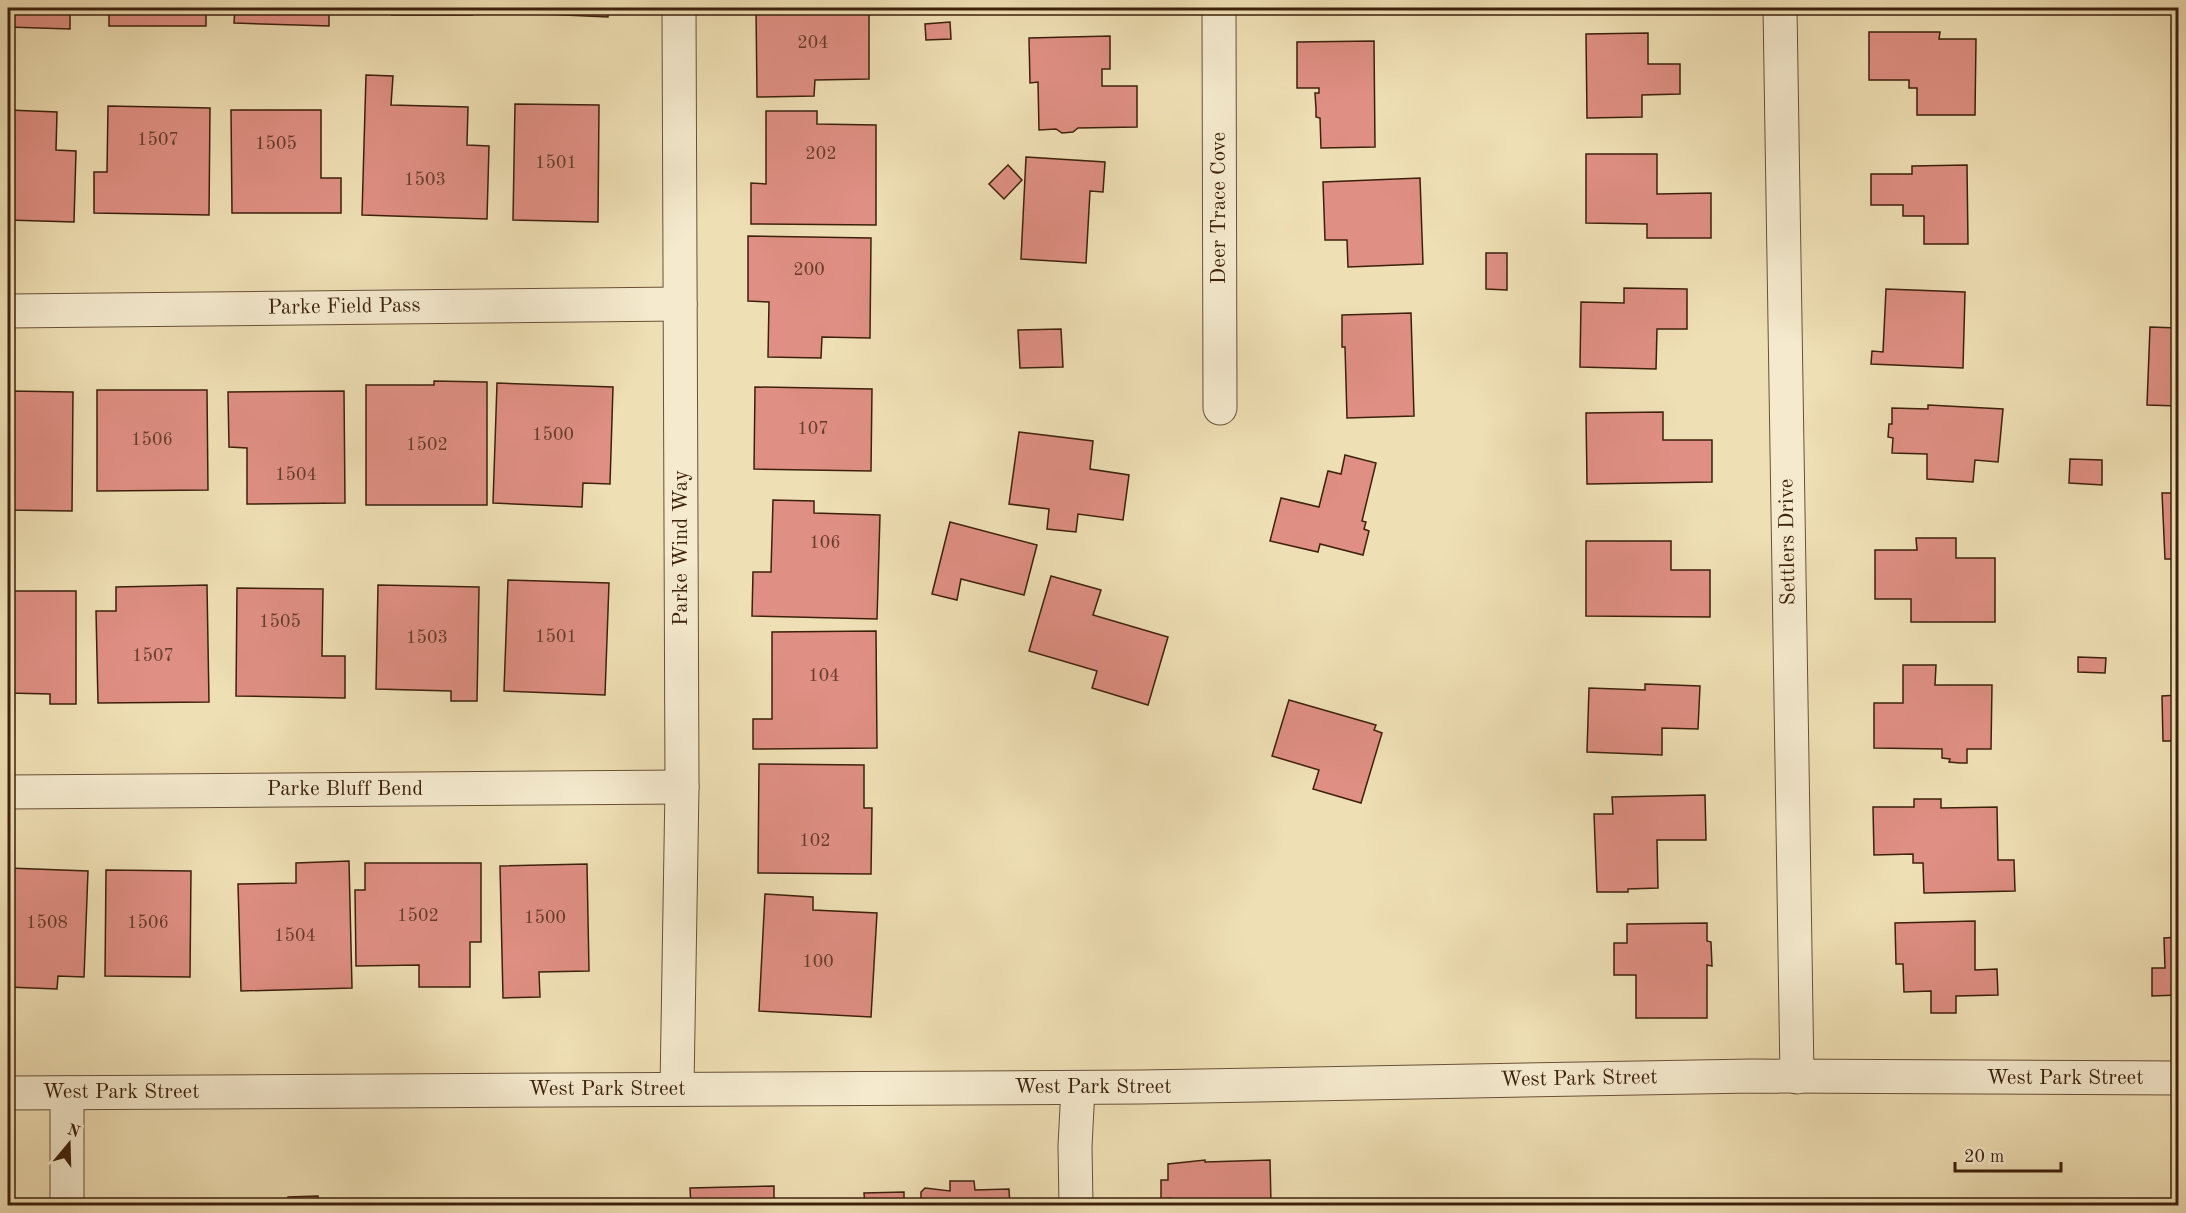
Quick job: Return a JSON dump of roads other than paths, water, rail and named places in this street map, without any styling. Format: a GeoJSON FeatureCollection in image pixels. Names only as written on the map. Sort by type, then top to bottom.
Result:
{"type":"FeatureCollection","features":[{"type":"Feature","properties":{"kind":"street","name":"Parke Wind Way"},"geometry":{"type":"LineString","coordinates":[[677,1088],[682,786],[680,8]]}},
{"type":"Feature","properties":{"kind":"street","name":"Deer Trace Cove"},"geometry":{"type":"LineString","coordinates":[[1220,8],[1220,408]]}},
{"type":"Feature","properties":{"kind":"street","name":"Settlers Drive"},"geometry":{"type":"LineString","coordinates":[[1780,8],[1797,1077]]}},
{"type":"Feature","properties":{"kind":"street","name":"Parke Field Pass"},"geometry":{"type":"LineString","coordinates":[[8,310],[680,304]]}},
{"type":"Feature","properties":{"kind":"street","name":"Parke Bluff Bend"},"geometry":{"type":"LineString","coordinates":[[8,792],[682,786]]}},
{"type":"Feature","properties":{"kind":"street","name":"West Park Street"},"geometry":{"type":"LineString","coordinates":[[8,1093],[677,1088],[1078,1088],[1797,1077],[2178,1078]]}},
{"type":"Feature","properties":{"kind":"street"},"geometry":{"type":"LineString","coordinates":[[1076,1206],[1078,1088]]}},
{"type":"Feature","properties":{"kind":"street"},"geometry":{"type":"LineString","coordinates":[[67,1093],[67,1206]]}}]}
